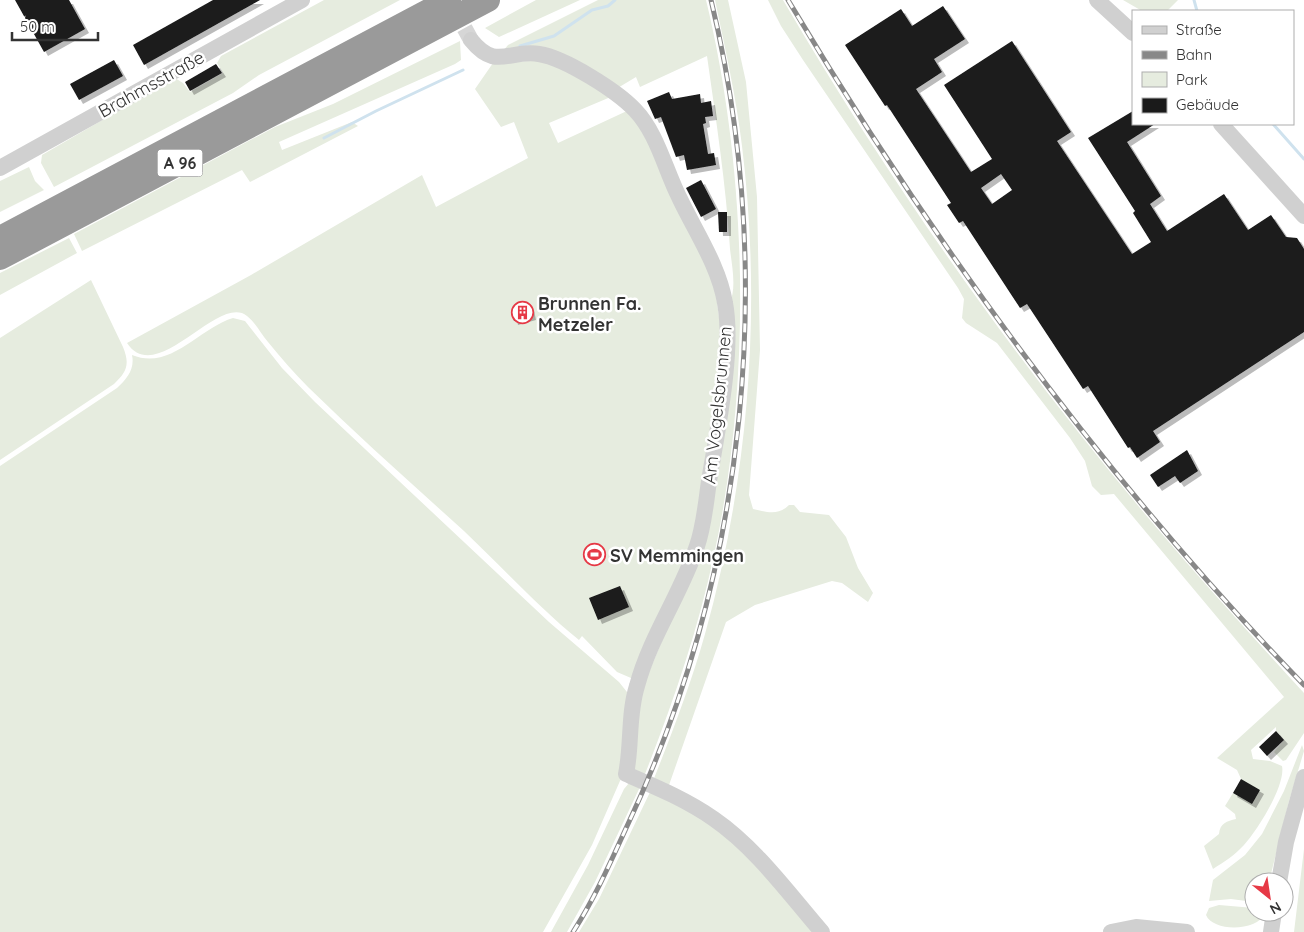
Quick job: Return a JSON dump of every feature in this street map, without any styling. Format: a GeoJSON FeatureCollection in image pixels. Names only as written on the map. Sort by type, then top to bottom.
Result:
{"type":"FeatureCollection","features":[{"type":"Feature","properties":{"kind":"highway","name":"A 96"},"geometry":{"type":"LineString","coordinates":[[0,258],[61,216],[449,0]]}},
{"type":"Feature","properties":{"kind":"highway","name":"A 96"},"geometry":{"type":"LineString","coordinates":[[0,238],[61,216],[488,0]]}},
{"type":"Feature","properties":{"kind":"street","name":"Brahmsstraße"},"geometry":{"type":"LineString","coordinates":[[0,168],[302,0]]}},
{"type":"Feature","properties":{"kind":"street"},"geometry":{"type":"LineString","coordinates":[[1097,0],[1132,33]]}},
{"type":"Feature","properties":{"kind":"street","name":"Am Vogelsbrunnen"},"geometry":{"type":"LineString","coordinates":[[471,40],[482,52],[494,57],[533,53],[555,59],[599,82],[637,111],[655,143],[711,262],[725,302],[727,328],[723,386],[700,534],[694,553],[638,680],[633,701],[626,774],[689,803],[716,820],[749,851],[822,932]]}},
{"type":"Feature","properties":{"kind":"street"},"geometry":{"type":"LineString","coordinates":[[1222,125],[1304,216]]}},
{"type":"Feature","properties":{"kind":"street"},"geometry":{"type":"LineString","coordinates":[[1281,872],[1286,842],[1304,776]]}},
{"type":"Feature","properties":{"kind":"street"},"geometry":{"type":"LineString","coordinates":[[1111,932],[1136,927],[1187,932]]}},
{"type":"Feature","properties":{"kind":"green space"},"geometry":{"type":"Polygon","coordinates":[[[324,0],[400,0],[259,75],[233,93],[54,187],[41,163],[42,155],[175,78],[183,83],[190,92],[223,73],[217,63],[221,56],[324,0]]]}},
{"type":"Feature","properties":{"kind":"green space"},"geometry":{"type":"Polygon","coordinates":[[[536,0],[580,0],[499,37],[485,28],[536,0]]]}},
{"type":"Feature","properties":{"kind":"green space"},"geometry":{"type":"Polygon","coordinates":[[[598,0],[706,0],[720,66],[730,135],[737,206],[740,277],[739,349],[735,419],[726,488],[708,583],[693,639],[645,774],[636,772],[632,766],[640,694],[687,580],[729,305],[733,292],[733,278],[723,176],[707,56],[640,87],[636,77],[616,89],[605,81],[503,51],[508,45],[598,0]]]}},
{"type":"Feature","properties":{"kind":"green space"},"geometry":{"type":"Polygon","coordinates":[[[715,0],[728,0],[746,82],[757,197],[760,350],[749,495],[753,509],[776,512],[789,505],[794,505],[800,512],[829,515],[846,537],[858,568],[873,593],[868,602],[842,583],[832,581],[755,605],[726,622],[668,788],[653,781],[694,671],[720,575],[732,514],[748,392],[751,269],[748,207],[737,109],[715,0]]]}},
{"type":"Feature","properties":{"kind":"green space"},"geometry":{"type":"Polygon","coordinates":[[[768,0],[783,0],[824,69],[912,205],[1005,337],[1054,401],[1104,465],[1174,548],[1304,693],[1304,733],[1286,760],[1283,761],[1274,752],[1284,740],[1276,731],[1276,727],[1251,750],[1253,759],[1270,761],[1282,766],[1280,784],[1275,796],[1256,829],[1244,845],[1213,869],[1204,846],[1219,834],[1224,823],[1236,819],[1235,814],[1225,806],[1233,793],[1252,803],[1237,770],[1217,758],[1284,697],[1114,494],[1101,495],[1092,486],[1085,461],[1070,438],[997,343],[966,323],[962,318],[964,299],[958,288],[803,60],[781,26],[768,0]]]}},
{"type":"Feature","properties":{"kind":"green space"},"geometry":{"type":"Polygon","coordinates":[[[1123,0],[1178,0],[1168,10],[1140,10],[1123,0]]]}},
{"type":"Feature","properties":{"kind":"green space"},"geometry":{"type":"Polygon","coordinates":[[[460,41],[461,60],[455,64],[279,142],[282,150],[352,122],[358,126],[250,182],[242,170],[82,251],[74,234],[275,127],[333,104],[460,41]]]}},
{"type":"Feature","properties":{"kind":"green space"},"geometry":{"type":"Polygon","coordinates":[[[547,60],[613,96],[549,123],[558,143],[629,110],[639,123],[714,280],[723,347],[696,537],[635,676],[631,678],[617,672],[582,636],[579,640],[564,627],[464,531],[347,424],[283,360],[247,316],[235,312],[220,317],[171,348],[154,355],[140,354],[127,343],[251,275],[422,175],[436,207],[528,158],[514,122],[501,127],[475,89],[493,63],[547,60]]]}},
{"type":"Feature","properties":{"kind":"green space"},"geometry":{"type":"Polygon","coordinates":[[[29,167],[35,181],[44,190],[0,212],[0,181],[29,167]]]}},
{"type":"Feature","properties":{"kind":"green space"},"geometry":{"type":"Polygon","coordinates":[[[69,238],[77,253],[0,295],[0,273],[69,238]]]}},
{"type":"Feature","properties":{"kind":"green space"},"geometry":{"type":"Polygon","coordinates":[[[91,280],[123,347],[127,363],[122,376],[114,384],[0,460],[0,338],[91,280]]]}},
{"type":"Feature","properties":{"kind":"green space"},"geometry":{"type":"Polygon","coordinates":[[[233,318],[245,321],[282,368],[315,402],[549,622],[619,682],[627,692],[623,774],[592,845],[543,932],[0,932],[0,466],[117,388],[131,369],[132,355],[146,358],[172,353],[220,323],[233,318]]]}},
{"type":"Feature","properties":{"kind":"green space"},"geometry":{"type":"Polygon","coordinates":[[[1302,745],[1304,751],[1289,801],[1271,872],[1244,872],[1244,901],[1231,899],[1209,901],[1213,880],[1245,855],[1262,834],[1284,791],[1302,745]]]}},
{"type":"Feature","properties":{"kind":"green space"},"geometry":{"type":"Polygon","coordinates":[[[629,783],[640,787],[595,882],[567,932],[551,932],[588,865],[624,789],[629,783]]]}},
{"type":"Feature","properties":{"kind":"green space"},"geometry":{"type":"Polygon","coordinates":[[[651,790],[679,802],[731,839],[817,932],[579,932],[599,899],[651,790]]]}},
{"type":"Feature","properties":{"kind":"green space"},"geometry":{"type":"Polygon","coordinates":[[[1304,849],[1304,932],[1294,932],[1304,849]]]}},
{"type":"Feature","properties":{"kind":"green space"},"geometry":{"type":"Polygon","coordinates":[[[1219,905],[1244,907],[1244,922],[1256,922],[1235,928],[1217,925],[1210,921],[1206,915],[1209,908],[1219,905]]]}},
{"type":"Feature","properties":{"kind":"building"},"geometry":{"type":"Polygon","coordinates":[[[15,0],[69,0],[85,29],[44,52],[15,0]]]}},
{"type":"Feature","properties":{"kind":"building"},"geometry":{"type":"Polygon","coordinates":[[[213,0],[260,0],[144,65],[133,45],[213,0]]]}},
{"type":"Feature","properties":{"kind":"building"},"geometry":{"type":"Polygon","coordinates":[[[943,6],[965,39],[934,59],[942,72],[916,89],[971,172],[992,159],[944,85],[1012,41],[1071,132],[1057,141],[1132,254],[1151,242],[1133,213],[1135,211],[1088,138],[1132,112],[1132,125],[1153,125],[1127,142],[1161,196],[1150,204],[1167,231],[1224,194],[1248,230],[1271,215],[1286,237],[1297,238],[1304,249],[1304,332],[1153,431],[1160,442],[1137,458],[1130,447],[1128,448],[1088,386],[1083,389],[1027,304],[1020,308],[963,221],[959,223],[947,205],[951,203],[845,45],[901,9],[912,26],[943,6]],[[1001,174],[981,188],[992,204],[1012,190],[1001,174]]]}},
{"type":"Feature","properties":{"kind":"building"},"geometry":{"type":"Polygon","coordinates":[[[114,60],[123,76],[79,100],[70,84],[114,60]]]}},
{"type":"Feature","properties":{"kind":"building"},"geometry":{"type":"Polygon","coordinates":[[[216,64],[222,73],[190,91],[185,82],[216,64]]]}},
{"type":"Feature","properties":{"kind":"building"},"geometry":{"type":"Polygon","coordinates":[[[669,92],[672,99],[700,94],[701,103],[711,101],[713,116],[705,117],[706,123],[703,124],[708,154],[714,153],[716,165],[687,170],[684,155],[676,157],[661,117],[655,119],[647,101],[669,92]]]}},
{"type":"Feature","properties":{"kind":"building"},"geometry":{"type":"Polygon","coordinates":[[[701,180],[716,209],[701,217],[686,188],[701,180]]]}},
{"type":"Feature","properties":{"kind":"building"},"geometry":{"type":"Polygon","coordinates":[[[718,212],[727,212],[727,232],[719,232],[718,212]]]}},
{"type":"Feature","properties":{"kind":"building","name":"Brunnen Fa. Metzeler"},"geometry":{"type":"Polygon","coordinates":[[[530,306],[532,316],[514,321],[512,311],[530,306]]]}},
{"type":"Feature","properties":{"kind":"building"},"geometry":{"type":"Polygon","coordinates":[[[1187,450],[1198,471],[1180,483],[1175,476],[1158,487],[1150,475],[1187,450]]]}},
{"type":"Feature","properties":{"kind":"building"},"geometry":{"type":"Polygon","coordinates":[[[620,586],[629,607],[598,620],[589,598],[620,586]]]}},
{"type":"Feature","properties":{"kind":"building"},"geometry":{"type":"Polygon","coordinates":[[[1276,731],[1284,740],[1267,756],[1259,747],[1276,731]]]}},
{"type":"Feature","properties":{"kind":"building"},"geometry":{"type":"Polygon","coordinates":[[[1241,779],[1260,790],[1252,804],[1233,793],[1241,779]]]}},
{"type":"Feature","properties":{"kind":"waterway"},"geometry":{"type":"LineString","coordinates":[[520,46],[554,36],[592,10],[608,6],[615,0]]}},
{"type":"Feature","properties":{"kind":"waterway"},"geometry":{"type":"LineString","coordinates":[[1194,0],[1197,10]]}},
{"type":"Feature","properties":{"kind":"waterway"},"geometry":{"type":"LineString","coordinates":[[324,138],[463,70]]}},
{"type":"Feature","properties":{"kind":"waterway"},"geometry":{"type":"LineString","coordinates":[[1274,125],[1304,159]]}},
{"type":"Feature","properties":{"kind":"tunnel"},"geometry":{"type":"LineString","coordinates":[[453,7],[471,40]]}},
{"type":"Feature","properties":{"kind":"railway"},"geometry":{"type":"LineString","coordinates":[[573,932],[609,865],[668,727],[700,626],[724,524],[739,419],[745,314],[743,208],[731,103],[711,0]]}},
{"type":"Feature","properties":{"kind":"railway"},"geometry":{"type":"LineString","coordinates":[[788,0],[902,182],[1026,358],[1160,526],[1231,607],[1304,685]]}},
{"type":"Feature","properties":{"kind":"place","name":"Brunnen Fa. Metzeler"},"geometry":{"type":"Point","coordinates":[522,313]}},
{"type":"Feature","properties":{"kind":"place","name":"SV Memmingen"},"geometry":{"type":"Point","coordinates":[594,555]}}]}
